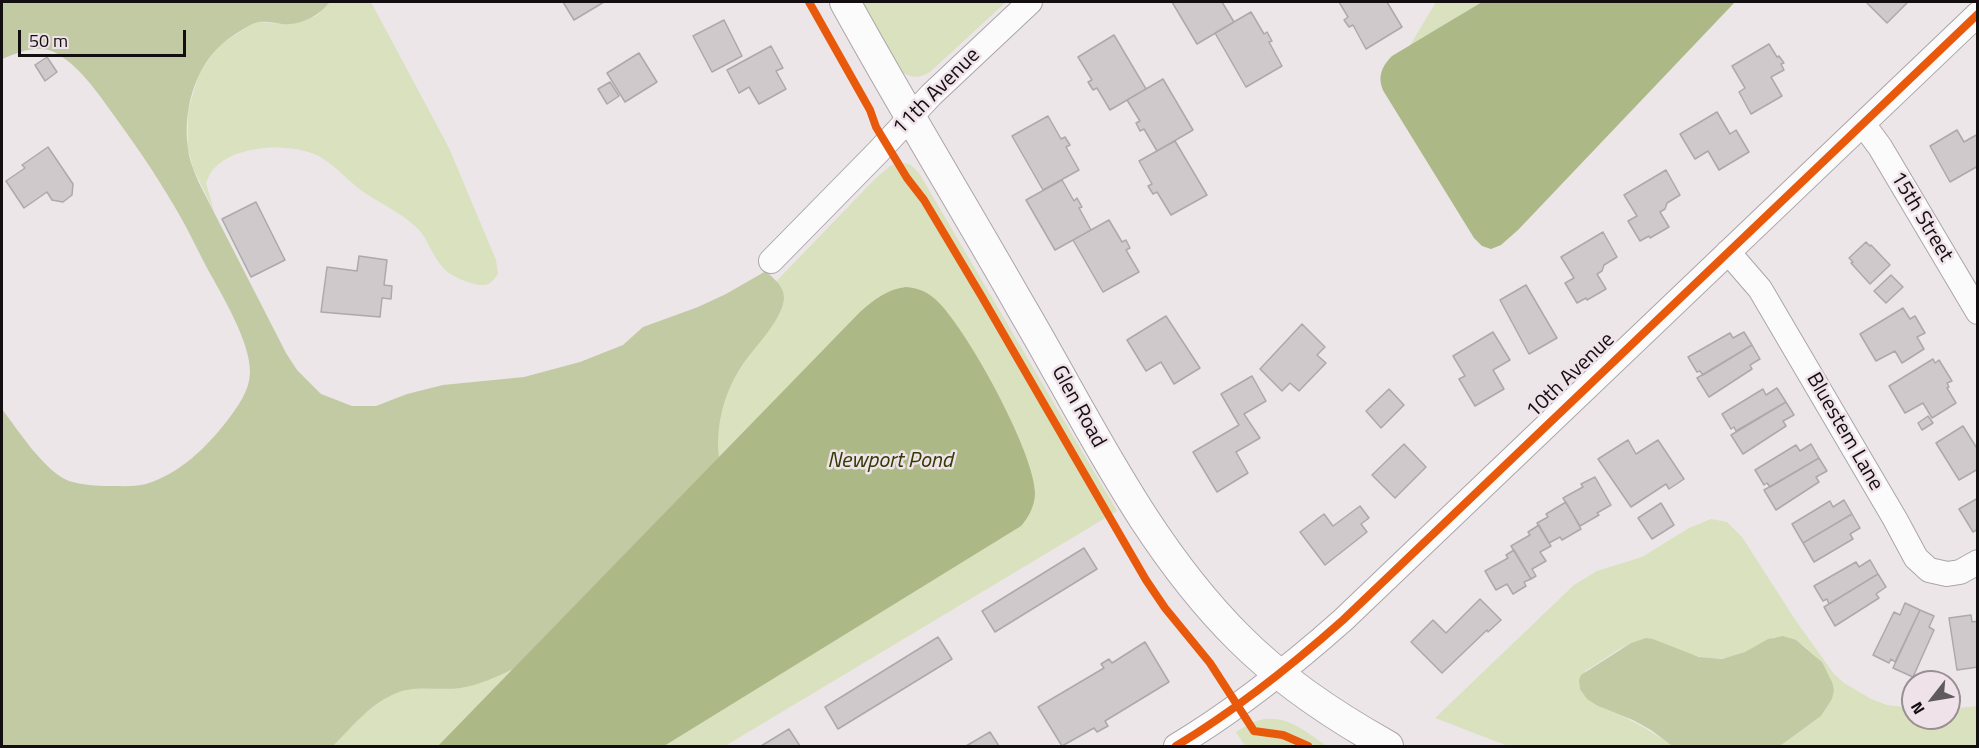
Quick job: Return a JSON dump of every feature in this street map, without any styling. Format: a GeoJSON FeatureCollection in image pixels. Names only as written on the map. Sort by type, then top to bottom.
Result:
{"type":"FeatureCollection","features":[{"type":"Feature","properties":{"kind":"street","name":"Glen Road"},"geometry":{"type":"LineString","coordinates":[[845,2],[1107,457],[1162,546],[1228,627],[1280,674],[1389,747]]}},
{"type":"Feature","properties":{"kind":"street","name":"11th Avenue"},"geometry":{"type":"LineString","coordinates":[[771,261],[878,152],[910,116],[1030,2]]}},
{"type":"Feature","properties":{"kind":"street","name":"10th Avenue"},"geometry":{"type":"LineString","coordinates":[[1176,747],[1231,712],[1343,620],[1977,14]]}},
{"type":"Feature","properties":{"kind":"street","name":"15th Street"},"geometry":{"type":"LineString","coordinates":[[1863,124],[1880,147],[1977,312]]}},
{"type":"Feature","properties":{"kind":"street","name":"Bluestem Lane"},"geometry":{"type":"LineString","coordinates":[[1728,252],[1760,289],[1916,558],[1929,570],[1947,574],[1960,572],[1977,562]]}},
{"type":"Feature","properties":{"kind":"shaded area"},"geometry":{"type":"Polygon","coordinates":[[[2,2],[330,2],[315,16],[302,22],[282,24],[259,22],[243,29],[221,44],[202,69],[195,84],[190,100],[187,132],[189,157],[199,183],[286,353],[297,370],[321,394],[352,406],[376,406],[407,394],[443,385],[524,377],[580,362],[623,345],[643,327],[698,307],[766,271],[782,290],[783,306],[774,323],[745,361],[732,383],[720,420],[719,458],[513,669],[467,687],[400,692],[383,700],[368,711],[333,746],[2,746],[2,409],[41,459],[69,481],[89,485],[142,485],[158,480],[181,467],[210,441],[242,398],[248,386],[250,373],[241,334],[182,220],[144,158],[94,88],[72,64],[54,52],[41,49],[27,50],[2,59],[2,2]]]}},
{"type":"Feature","properties":{"kind":"shaded area"},"geometry":{"type":"Polygon","coordinates":[[[330,2],[371,2],[449,148],[496,260],[498,274],[488,284],[474,284],[449,273],[440,264],[415,226],[360,189],[322,158],[297,149],[264,148],[234,155],[221,162],[211,172],[206,183],[214,211],[193,168],[188,148],[188,111],[199,74],[218,46],[249,26],[259,22],[282,24],[300,22],[316,16],[330,2]]]}},
{"type":"Feature","properties":{"kind":"shaded area"},"geometry":{"type":"Polygon","coordinates":[[[860,2],[1006,2],[930,72],[915,77],[900,71],[860,2]]]}},
{"type":"Feature","properties":{"kind":"shaded area"},"geometry":{"type":"Polygon","coordinates":[[[1436,2],[1482,2],[1409,47],[1436,2]]]}},
{"type":"Feature","properties":{"kind":"shaded area"},"geometry":{"type":"Polygon","coordinates":[[[900,162],[911,165],[919,173],[1117,511],[725,746],[328,746],[874,180],[890,166],[900,162]]]}},
{"type":"Feature","properties":{"kind":"shaded area"},"geometry":{"type":"Polygon","coordinates":[[[1711,519],[1727,522],[1742,537],[1796,621],[1834,674],[1844,683],[1871,699],[1887,705],[1901,707],[1901,730],[1961,730],[1961,708],[1977,706],[1977,746],[1780,746],[1821,716],[1832,699],[1822,662],[1803,645],[1774,637],[1744,653],[1720,659],[1697,656],[1653,639],[1645,639],[1627,645],[1585,671],[1598,706],[1636,723],[1672,746],[1508,746],[1435,718],[1574,585],[1597,571],[1642,557],[1689,528],[1711,519]]]}},
{"type":"Feature","properties":{"kind":"shaded area"},"geometry":{"type":"Polygon","coordinates":[[[1783,636],[1796,640],[1822,662],[1834,690],[1832,699],[1821,716],[1780,746],[1672,746],[1633,720],[1598,706],[1587,699],[1580,689],[1581,675],[1631,643],[1646,638],[1699,657],[1722,659],[1745,652],[1768,639],[1783,636]]]}},
{"type":"Feature","properties":{"kind":"shaded area"},"geometry":{"type":"Polygon","coordinates":[[[1264,719],[1290,723],[1327,746],[1245,746],[1236,732],[1251,723],[1264,719]]]}},
{"type":"Feature","properties":{"kind":"water"},"geometry":{"type":"Polygon","coordinates":[[[1482,2],[1735,2],[1518,230],[1501,245],[1491,249],[1482,246],[1474,238],[1384,92],[1381,77],[1385,64],[1392,56],[1482,2]]]}},
{"type":"Feature","properties":{"kind":"water","name":"Newport Pond"},"geometry":{"type":"Polygon","coordinates":[[[906,287],[928,294],[948,313],[980,361],[1011,421],[1024,449],[1035,493],[1031,511],[1021,526],[664,746],[438,746],[860,312],[887,293],[906,287]]]}},
{"type":"Feature","properties":{"kind":"building"},"geometry":{"type":"Polygon","coordinates":[[[563,2],[604,2],[574,20],[563,2]]]}},
{"type":"Feature","properties":{"kind":"building"},"geometry":{"type":"Polygon","coordinates":[[[1172,2],[1222,2],[1234,22],[1197,44],[1172,2]]]}},
{"type":"Feature","properties":{"kind":"building"},"geometry":{"type":"Polygon","coordinates":[[[1339,2],[1387,2],[1402,27],[1366,49],[1353,25],[1349,27],[1344,20],[1348,17],[1339,2]]]}},
{"type":"Feature","properties":{"kind":"building"},"geometry":{"type":"Polygon","coordinates":[[[1868,2],[1908,2],[1887,23],[1868,2]]]}},
{"type":"Feature","properties":{"kind":"building"},"geometry":{"type":"Polygon","coordinates":[[[1251,12],[1264,34],[1267,32],[1272,41],[1269,42],[1282,66],[1246,87],[1215,33],[1251,12]]]}},
{"type":"Feature","properties":{"kind":"building"},"geometry":{"type":"Polygon","coordinates":[[[724,20],[742,56],[712,72],[693,36],[724,20]]]}},
{"type":"Feature","properties":{"kind":"building"},"geometry":{"type":"Polygon","coordinates":[[[1114,35],[1146,89],[1110,110],[1097,88],[1093,90],[1088,82],[1092,80],[1078,57],[1114,35]]]}},
{"type":"Feature","properties":{"kind":"building"},"geometry":{"type":"Polygon","coordinates":[[[1769,44],[1784,63],[1781,64],[1784,70],[1771,77],[1782,96],[1751,114],[1739,92],[1745,88],[1732,66],[1769,44]]]}},
{"type":"Feature","properties":{"kind":"building"},"geometry":{"type":"Polygon","coordinates":[[[771,46],[783,68],[776,71],[786,89],[759,104],[749,87],[739,93],[727,70],[771,46]]]}},
{"type":"Feature","properties":{"kind":"building"},"geometry":{"type":"Polygon","coordinates":[[[639,53],[657,82],[625,102],[607,73],[639,53]]]}},
{"type":"Feature","properties":{"kind":"building"},"geometry":{"type":"Polygon","coordinates":[[[47,57],[57,72],[45,81],[35,65],[47,57]]]}},
{"type":"Feature","properties":{"kind":"building"},"geometry":{"type":"Polygon","coordinates":[[[1163,79],[1193,130],[1157,151],[1144,129],[1140,131],[1136,123],[1140,121],[1127,100],[1163,79]]]}},
{"type":"Feature","properties":{"kind":"building"},"geometry":{"type":"Polygon","coordinates":[[[610,82],[619,96],[607,104],[598,89],[610,82]]]}},
{"type":"Feature","properties":{"kind":"building"},"geometry":{"type":"Polygon","coordinates":[[[1717,112],[1730,134],[1736,130],[1749,152],[1719,170],[1708,151],[1695,159],[1680,134],[1717,112]]]}},
{"type":"Feature","properties":{"kind":"building"},"geometry":{"type":"Polygon","coordinates":[[[1048,116],[1061,139],[1065,137],[1070,145],[1066,147],[1079,170],[1043,190],[1012,136],[1048,116]]]}},
{"type":"Feature","properties":{"kind":"building"},"geometry":{"type":"Polygon","coordinates":[[[1957,130],[1964,142],[1978,134],[1978,166],[1950,182],[1930,146],[1957,130]]]}},
{"type":"Feature","properties":{"kind":"building"},"geometry":{"type":"Polygon","coordinates":[[[1175,141],[1207,195],[1171,215],[1157,192],[1153,194],[1148,186],[1152,184],[1139,161],[1175,141]]]}},
{"type":"Feature","properties":{"kind":"building"},"geometry":{"type":"Polygon","coordinates":[[[48,147],[73,184],[72,195],[63,202],[52,200],[47,192],[24,208],[6,181],[25,168],[22,165],[48,147]]]}},
{"type":"Feature","properties":{"kind":"building"},"geometry":{"type":"Polygon","coordinates":[[[1666,170],[1680,195],[1667,203],[1665,209],[1660,212],[1669,227],[1640,241],[1628,221],[1637,216],[1624,195],[1666,170]]]}},
{"type":"Feature","properties":{"kind":"building"},"geometry":{"type":"Polygon","coordinates":[[[1062,180],[1074,201],[1077,198],[1082,207],[1079,208],[1091,230],[1055,250],[1026,200],[1062,180]]]}},
{"type":"Feature","properties":{"kind":"building"},"geometry":{"type":"Polygon","coordinates":[[[256,202],[285,260],[251,277],[222,219],[256,202]]]}},
{"type":"Feature","properties":{"kind":"building"},"geometry":{"type":"Polygon","coordinates":[[[1109,220],[1122,242],[1126,240],[1130,248],[1126,250],[1139,272],[1103,292],[1073,240],[1109,220]]]}},
{"type":"Feature","properties":{"kind":"building"},"geometry":{"type":"Polygon","coordinates":[[[1603,232],[1617,257],[1604,265],[1602,271],[1597,274],[1606,289],[1577,303],[1565,283],[1574,278],[1561,257],[1603,232]]]}},
{"type":"Feature","properties":{"kind":"building"},"geometry":{"type":"Polygon","coordinates":[[[1866,242],[1890,265],[1870,284],[1849,258],[1866,242]]]}},
{"type":"Feature","properties":{"kind":"building"},"geometry":{"type":"Polygon","coordinates":[[[359,256],[387,260],[384,285],[392,286],[391,299],[382,298],[380,317],[321,312],[327,267],[357,271],[359,256]]]}},
{"type":"Feature","properties":{"kind":"building"},"geometry":{"type":"Polygon","coordinates":[[[1891,275],[1903,287],[1886,303],[1874,291],[1891,275]]]}},
{"type":"Feature","properties":{"kind":"building"},"geometry":{"type":"Polygon","coordinates":[[[1526,285],[1557,338],[1529,354],[1500,300],[1526,285]]]}},
{"type":"Feature","properties":{"kind":"building"},"geometry":{"type":"Polygon","coordinates":[[[1903,308],[1910,319],[1915,316],[1925,333],[1917,337],[1924,349],[1902,363],[1895,351],[1876,361],[1860,334],[1903,308]]]}},
{"type":"Feature","properties":{"kind":"building"},"geometry":{"type":"Polygon","coordinates":[[[1166,316],[1200,368],[1174,384],[1161,362],[1146,371],[1127,340],[1166,316]]]}},
{"type":"Feature","properties":{"kind":"building"},"geometry":{"type":"Polygon","coordinates":[[[1302,324],[1325,347],[1317,355],[1326,363],[1299,391],[1290,383],[1282,391],[1260,369],[1302,324]]]}},
{"type":"Feature","properties":{"kind":"building"},"geometry":{"type":"Polygon","coordinates":[[[1493,332],[1510,360],[1493,370],[1504,389],[1475,406],[1459,379],[1465,376],[1453,356],[1493,332]]]}},
{"type":"Feature","properties":{"kind":"building"},"geometry":{"type":"Polygon","coordinates":[[[1744,332],[1752,345],[1703,375],[1700,371],[1697,372],[1688,357],[1730,333],[1733,338],[1744,332]]]}},
{"type":"Feature","properties":{"kind":"building"},"geometry":{"type":"Polygon","coordinates":[[[1752,345],[1760,359],[1750,365],[1752,369],[1709,397],[1697,378],[1752,345]]]}},
{"type":"Feature","properties":{"kind":"building"},"geometry":{"type":"Polygon","coordinates":[[[1933,359],[1935,363],[1939,360],[1952,381],[1947,383],[1949,387],[1947,388],[1956,403],[1932,418],[1923,403],[1905,413],[1889,386],[1933,359]]]}},
{"type":"Feature","properties":{"kind":"building"},"geometry":{"type":"Polygon","coordinates":[[[1252,376],[1266,401],[1244,414],[1260,438],[1236,452],[1248,473],[1217,492],[1193,452],[1239,425],[1221,394],[1252,376]]]}},
{"type":"Feature","properties":{"kind":"building"},"geometry":{"type":"Polygon","coordinates":[[[1777,388],[1786,402],[1736,431],[1734,427],[1731,429],[1722,414],[1763,389],[1766,395],[1777,388]]]}},
{"type":"Feature","properties":{"kind":"building"},"geometry":{"type":"Polygon","coordinates":[[[1389,389],[1404,405],[1381,428],[1366,411],[1389,389]]]}},
{"type":"Feature","properties":{"kind":"building"},"geometry":{"type":"Polygon","coordinates":[[[1786,402],[1794,415],[1783,421],[1786,426],[1743,454],[1731,435],[1786,402]]]}},
{"type":"Feature","properties":{"kind":"building"},"geometry":{"type":"Polygon","coordinates":[[[1928,416],[1933,423],[1922,430],[1918,423],[1928,416]]]}},
{"type":"Feature","properties":{"kind":"building"},"geometry":{"type":"Polygon","coordinates":[[[1963,426],[1978,450],[1978,469],[1959,480],[1936,443],[1963,426]]]}},
{"type":"Feature","properties":{"kind":"building"},"geometry":{"type":"Polygon","coordinates":[[[1628,440],[1636,454],[1658,440],[1684,479],[1669,489],[1666,484],[1631,507],[1598,459],[1628,440]]]}},
{"type":"Feature","properties":{"kind":"building"},"geometry":{"type":"Polygon","coordinates":[[[1404,444],[1426,467],[1395,498],[1372,475],[1404,444]]]}},
{"type":"Feature","properties":{"kind":"building"},"geometry":{"type":"Polygon","coordinates":[[[1811,444],[1819,458],[1770,487],[1767,483],[1764,485],[1755,470],[1796,445],[1800,451],[1811,444]]]}},
{"type":"Feature","properties":{"kind":"building"},"geometry":{"type":"Polygon","coordinates":[[[1819,458],[1827,471],[1816,477],[1819,482],[1776,510],[1764,490],[1819,458]]]}},
{"type":"Feature","properties":{"kind":"building"},"geometry":{"type":"Polygon","coordinates":[[[1595,477],[1611,505],[1580,526],[1563,498],[1583,487],[1581,484],[1595,477]]]}},
{"type":"Feature","properties":{"kind":"building"},"geometry":{"type":"Polygon","coordinates":[[[1978,498],[1978,529],[1973,532],[1959,509],[1978,498]]]}},
{"type":"Feature","properties":{"kind":"building"},"geometry":{"type":"Polygon","coordinates":[[[1844,500],[1852,514],[1803,543],[1792,524],[1830,501],[1833,507],[1844,500]]]}},
{"type":"Feature","properties":{"kind":"building"},"geometry":{"type":"Polygon","coordinates":[[[1566,502],[1581,529],[1562,540],[1560,537],[1549,543],[1537,523],[1548,517],[1546,514],[1566,502]]]}},
{"type":"Feature","properties":{"kind":"building"},"geometry":{"type":"Polygon","coordinates":[[[1661,503],[1674,525],[1652,539],[1638,518],[1661,503]]]}},
{"type":"Feature","properties":{"kind":"building"},"geometry":{"type":"Polygon","coordinates":[[[1360,506],[1369,518],[1361,524],[1367,532],[1325,565],[1300,532],[1324,514],[1333,526],[1360,506]]]}},
{"type":"Feature","properties":{"kind":"building"},"geometry":{"type":"Polygon","coordinates":[[[1852,514],[1860,528],[1850,534],[1853,539],[1814,562],[1803,543],[1852,514]]]}},
{"type":"Feature","properties":{"kind":"building"},"geometry":{"type":"Polygon","coordinates":[[[1539,525],[1551,546],[1540,552],[1546,561],[1532,569],[1536,576],[1531,579],[1511,546],[1530,535],[1528,532],[1539,525]]]}},
{"type":"Feature","properties":{"kind":"building"},"geometry":{"type":"Polygon","coordinates":[[[1084,548],[1097,569],[995,632],[982,611],[1084,548]]]}},
{"type":"Feature","properties":{"kind":"building"},"geometry":{"type":"Polygon","coordinates":[[[1514,550],[1531,579],[1524,582],[1526,586],[1513,594],[1507,584],[1496,590],[1485,571],[1508,558],[1506,555],[1514,550]]]}},
{"type":"Feature","properties":{"kind":"building"},"geometry":{"type":"Polygon","coordinates":[[[1870,560],[1878,574],[1829,604],[1827,599],[1823,601],[1814,586],[1856,562],[1859,567],[1870,560]]]}},
{"type":"Feature","properties":{"kind":"building"},"geometry":{"type":"Polygon","coordinates":[[[1878,574],[1886,587],[1876,594],[1879,598],[1835,626],[1824,607],[1878,574]]]}},
{"type":"Feature","properties":{"kind":"building"},"geometry":{"type":"Polygon","coordinates":[[[1480,599],[1501,620],[1488,632],[1487,630],[1442,673],[1411,642],[1433,620],[1446,633],[1480,599]]]}},
{"type":"Feature","properties":{"kind":"building"},"geometry":{"type":"Polygon","coordinates":[[[1905,603],[1920,610],[1895,662],[1891,659],[1889,663],[1873,655],[1894,612],[1900,615],[1905,603]]]}},
{"type":"Feature","properties":{"kind":"building"},"geometry":{"type":"Polygon","coordinates":[[[1920,610],[1934,616],[1929,627],[1934,630],[1916,670],[1901,672],[1893,668],[1920,610]]]}},
{"type":"Feature","properties":{"kind":"building"},"geometry":{"type":"Polygon","coordinates":[[[1971,615],[1972,622],[1978,621],[1978,667],[1957,670],[1949,618],[1971,615]]]}},
{"type":"Feature","properties":{"kind":"building"},"geometry":{"type":"Polygon","coordinates":[[[938,637],[952,659],[838,729],[825,707],[938,637]]]}},
{"type":"Feature","properties":{"kind":"building"},"geometry":{"type":"Polygon","coordinates":[[[1145,642],[1169,682],[1105,721],[1108,726],[1097,732],[1094,728],[1062,746],[1038,707],[1104,668],[1101,664],[1109,659],[1112,663],[1145,642]]]}},
{"type":"Feature","properties":{"kind":"building"},"geometry":{"type":"Polygon","coordinates":[[[789,729],[800,746],[761,746],[789,729]]]}},
{"type":"Feature","properties":{"kind":"building"},"geometry":{"type":"Polygon","coordinates":[[[990,732],[999,746],[966,746],[990,732]]]}},
{"type":"Feature","properties":{"kind":"cycle path"},"geometry":{"type":"LineString","coordinates":[[809,2],[870,110],[876,127],[907,178],[924,200],[982,297],[1146,580],[1165,608],[1210,663],[1254,731],[1283,735],[1308,746]]}},
{"type":"Feature","properties":{"kind":"cycle path"},"geometry":{"type":"LineString","coordinates":[[1176,746],[1220,718],[1262,687],[1343,620],[1978,14]]}}]}
